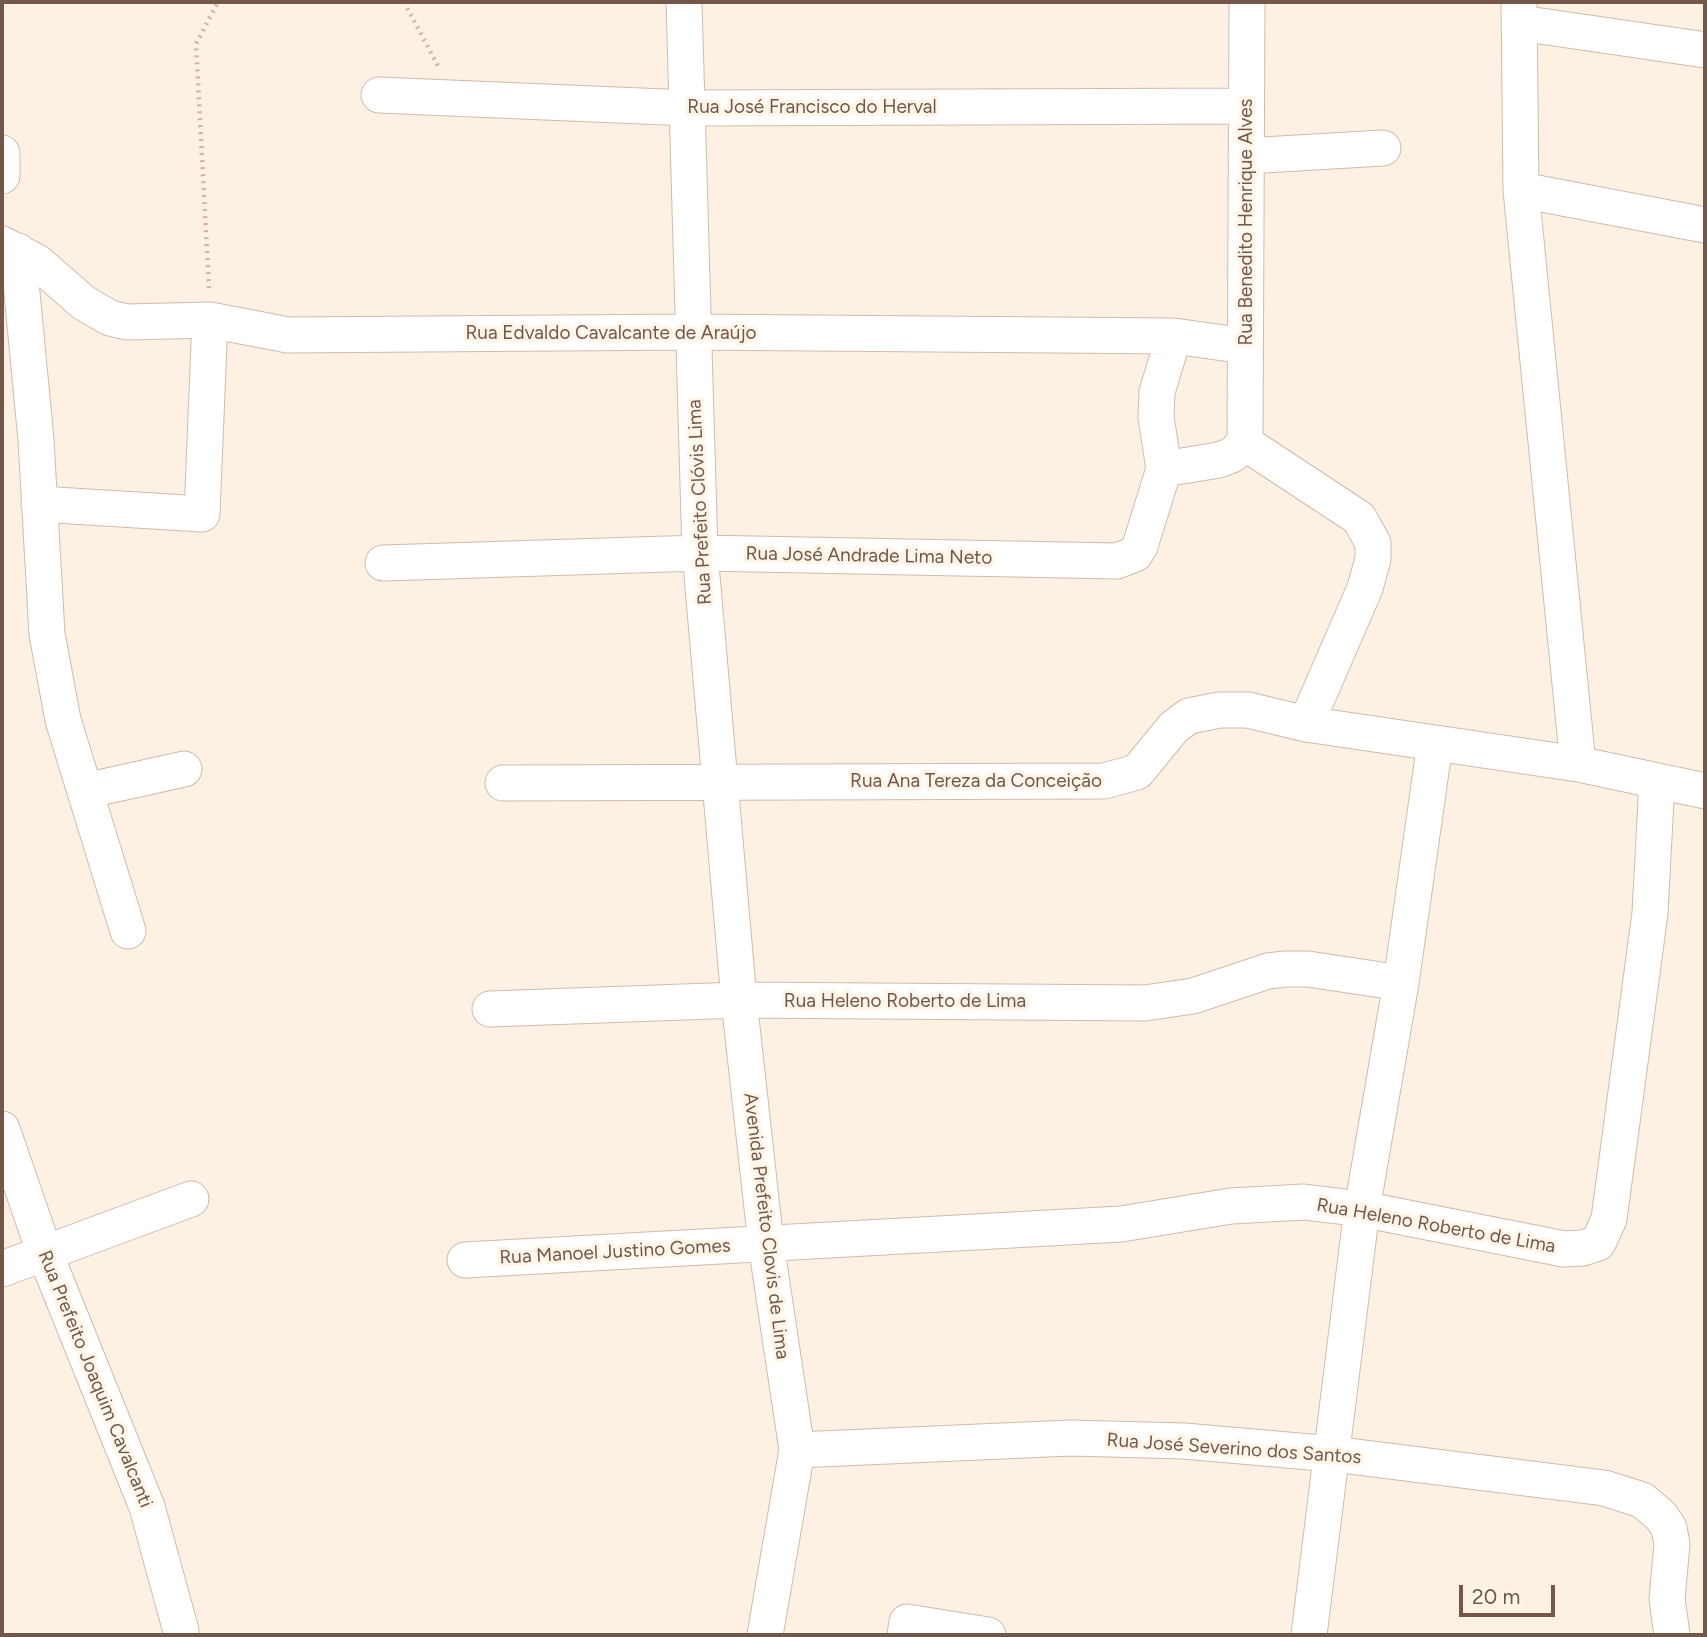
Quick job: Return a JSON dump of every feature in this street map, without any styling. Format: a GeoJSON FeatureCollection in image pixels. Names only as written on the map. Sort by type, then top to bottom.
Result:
{"type":"FeatureCollection","features":[{"type":"Feature","properties":{"kind":"street","name":"Rua Prefeito Clóvis Lima"},"geometry":{"type":"LineString","coordinates":[[684,2],[700,553],[739,1000]]}},
{"type":"Feature","properties":{"kind":"street","name":"Rua Benedito Henrique Alves"},"geometry":{"type":"LineString","coordinates":[[1245,443],[1247,2]]}},
{"type":"Feature","properties":{"kind":"street"},"geometry":{"type":"LineString","coordinates":[[1578,764],[1521,190],[1520,12],[1705,50]]}},
{"type":"Feature","properties":{"kind":"street","name":"Rua José Francisco do Herval"},"geometry":{"type":"LineString","coordinates":[[379,95],[688,108],[1246,106]]}},
{"type":"Feature","properties":{"kind":"street"},"geometry":{"type":"LineString","coordinates":[[1246,156],[1383,148]]}},
{"type":"Feature","properties":{"kind":"street"},"geometry":{"type":"LineString","coordinates":[[2,153],[2,176]]}},
{"type":"Feature","properties":{"kind":"street"},"geometry":{"type":"LineString","coordinates":[[1521,190],[1705,225]]}},
{"type":"Feature","properties":{"kind":"street","name":"Rua Edvaldo Cavalcante de Araújo"},"geometry":{"type":"LineString","coordinates":[[10,247],[56,276],[84,303],[110,318],[127,322],[210,320],[288,335],[693,332],[1174,336],[1245,346]]}},
{"type":"Feature","properties":{"kind":"street"},"geometry":{"type":"LineString","coordinates":[[10,247],[30,364],[47,634],[63,720],[128,931]]}},
{"type":"Feature","properties":{"kind":"street"},"geometry":{"type":"LineString","coordinates":[[39,504],[202,514],[210,320]]}},
{"type":"Feature","properties":{"kind":"street"},"geometry":{"type":"LineString","coordinates":[[1174,336],[1157,392],[1156,417],[1164,469],[1232,456],[1245,443],[1359,518],[1373,543],[1373,559],[1365,589],[1306,724]]}},
{"type":"Feature","properties":{"kind":"street","name":"Rua José Andrade Lima Neto"},"geometry":{"type":"LineString","coordinates":[[383,563],[700,553],[1117,561],[1135,554],[1140,546],[1164,469]]}},
{"type":"Feature","properties":{"kind":"street","name":"Rua Ana Tereza da Conceição"},"geometry":{"type":"LineString","coordinates":[[503,783],[1104,781],[1137,772],[1174,727],[1189,716],[1219,710],[1248,710],[1306,724],[1578,764],[1705,791]]}},
{"type":"Feature","properties":{"kind":"street"},"geometry":{"type":"LineString","coordinates":[[1309,1635],[1362,1209],[1401,983],[1435,743]]}},
{"type":"Feature","properties":{"kind":"street"},"geometry":{"type":"LineString","coordinates":[[85,791],[184,769]]}},
{"type":"Feature","properties":{"kind":"street","name":"Rua Heleno Roberto de Lima"},"geometry":{"type":"LineString","coordinates":[[766,1244],[1041,1226],[1121,1224],[1263,1203],[1304,1202],[1362,1209],[1564,1249],[1583,1248],[1598,1243],[1609,1219],[1650,913],[1657,781]]}},
{"type":"Feature","properties":{"kind":"street","name":"Rua Heleno Roberto de Lima"},"geometry":{"type":"LineString","coordinates":[[490,1009],[739,1000],[1145,1003],[1193,996],[1268,971],[1286,969],[1308,969],[1401,983]]}},
{"type":"Feature","properties":{"kind":"street","name":"Avenida Prefeito Clovis de Lima"},"geometry":{"type":"LineString","coordinates":[[739,1000],[766,1244],[797,1450],[765,1635]]}},
{"type":"Feature","properties":{"kind":"street","name":"Rua Prefeito Joaquim Cavalcanti"},"geometry":{"type":"LineString","coordinates":[[2,1129],[44,1251],[147,1507],[181,1631]]}},
{"type":"Feature","properties":{"kind":"street"},"geometry":{"type":"LineString","coordinates":[[2,1269],[44,1251],[191,1199]]}},
{"type":"Feature","properties":{"kind":"street","name":"Rua Manoel Justino Gomes"},"geometry":{"type":"LineString","coordinates":[[464,1260],[766,1244]]}},
{"type":"Feature","properties":{"kind":"street","name":"Rua José Severino dos Santos"},"geometry":{"type":"LineString","coordinates":[[797,1450],[1070,1438],[1184,1441],[1333,1454],[1604,1488],[1642,1500],[1661,1516],[1669,1528],[1672,1544],[1667,1599],[1672,1635]]}},
{"type":"Feature","properties":{"kind":"street"},"geometry":{"type":"LineString","coordinates":[[905,1635],[907,1622],[988,1635]]}},
{"type":"Feature","properties":{"kind":"path"},"geometry":{"type":"LineString","coordinates":[[210,320],[196,44],[218,2]]}},
{"type":"Feature","properties":{"kind":"path"},"geometry":{"type":"LineString","coordinates":[[404,2],[455,97]]}}]}
